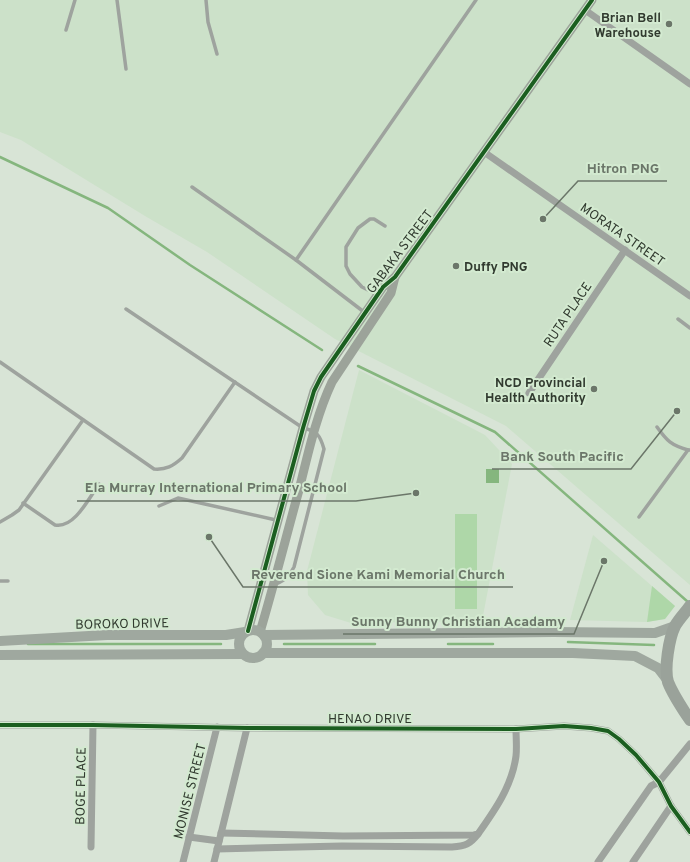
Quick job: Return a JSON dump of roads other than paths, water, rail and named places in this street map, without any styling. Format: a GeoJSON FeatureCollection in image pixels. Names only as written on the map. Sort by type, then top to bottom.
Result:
{"type":"FeatureCollection","features":[{"type":"Feature","properties":{"kind":"highway"},"geometry":{"type":"LineString","coordinates":[[690,606],[677,623],[671,636],[667,658],[668,681],[677,700],[690,720]]}},
{"type":"Feature","properties":{"kind":"main road"},"geometry":{"type":"LineString","coordinates":[[243,654],[239,644],[240,637],[246,631],[254,630],[262,633],[655,633],[677,623]]}},
{"type":"Feature","properties":{"kind":"main road","name":"BOROKO DRIVE"},"geometry":{"type":"LineString","coordinates":[[0,641],[107,635],[226,635],[246,631]]}},
{"type":"Feature","properties":{"kind":"main road"},"geometry":{"type":"LineString","coordinates":[[262,633],[267,644],[263,653]]}},
{"type":"Feature","properties":{"kind":"main road"},"geometry":{"type":"LineString","coordinates":[[0,655],[243,654],[255,658],[263,653],[573,653],[635,656],[658,668],[668,681]]}},
{"type":"Feature","properties":{"kind":"street","name":"GABAKA STREET"},"geometry":{"type":"LineString","coordinates":[[246,631],[278,521],[302,428],[314,391],[321,377],[383,287],[394,277],[592,0]]}},
{"type":"Feature","properties":{"kind":"street"},"geometry":{"type":"LineString","coordinates":[[585,10],[690,84]]}},
{"type":"Feature","properties":{"kind":"street","name":"MORATA STREET"},"geometry":{"type":"LineString","coordinates":[[484,152],[690,296]]}},
{"type":"Feature","properties":{"kind":"street","name":"RUTA PLACE"},"geometry":{"type":"LineString","coordinates":[[529,393],[625,250]]}},
{"type":"Feature","properties":{"kind":"street","name":"GABAKA STREET"},"geometry":{"type":"LineString","coordinates":[[262,633],[314,430],[326,396],[332,382],[391,293],[394,277]]}},
{"type":"Feature","properties":{"kind":"street","name":"HENAO DRIVE"},"geometry":{"type":"LineString","coordinates":[[0,725],[247,728],[516,728],[564,726],[608,731],[636,755],[659,782],[671,806],[690,832]]}},
{"type":"Feature","properties":{"kind":"street","name":"BOGE PLACE"},"geometry":{"type":"LineString","coordinates":[[90,847],[93,725]]}},
{"type":"Feature","properties":{"kind":"street","name":"MONISE STREET"},"geometry":{"type":"LineString","coordinates":[[183,862],[217,727]]}},
{"type":"Feature","properties":{"kind":"street"},"geometry":{"type":"LineString","coordinates":[[214,862],[247,728]]}},
{"type":"Feature","properties":{"kind":"street"},"geometry":{"type":"LineString","coordinates":[[217,849],[342,846],[462,846],[471,842],[501,800],[513,772],[516,755],[516,728]]}},
{"type":"Feature","properties":{"kind":"street"},"geometry":{"type":"LineString","coordinates":[[598,862],[651,786],[659,782],[690,744]]}},
{"type":"Feature","properties":{"kind":"street"},"geometry":{"type":"LineString","coordinates":[[633,862],[671,806]]}},
{"type":"Feature","properties":{"kind":"street"},"geometry":{"type":"LineString","coordinates":[[221,833],[343,836],[476,834]]}},
{"type":"Feature","properties":{"kind":"street"},"geometry":{"type":"LineString","coordinates":[[189,837],[219,841]]}},
{"type":"Feature","properties":{"kind":"lane"},"geometry":{"type":"LineString","coordinates":[[66,30],[75,0]]}},
{"type":"Feature","properties":{"kind":"lane"},"geometry":{"type":"LineString","coordinates":[[117,0],[126,69]]}},
{"type":"Feature","properties":{"kind":"lane"},"geometry":{"type":"LineString","coordinates":[[206,0],[208,22],[217,54]]}},
{"type":"Feature","properties":{"kind":"lane"},"geometry":{"type":"LineString","coordinates":[[296,260],[476,0]]}},
{"type":"Feature","properties":{"kind":"lane"},"geometry":{"type":"LineString","coordinates":[[192,187],[296,260],[365,313]]}},
{"type":"Feature","properties":{"kind":"lane"},"geometry":{"type":"LineString","coordinates":[[378,295],[362,287],[350,274],[346,266],[346,247],[358,228],[370,219],[374,219],[385,226]]}},
{"type":"Feature","properties":{"kind":"lane"},"geometry":{"type":"LineString","coordinates":[[126,309],[302,428],[314,430],[322,440],[324,449],[294,567],[290,576],[285,581],[274,584]]}},
{"type":"Feature","properties":{"kind":"lane"},"geometry":{"type":"LineString","coordinates":[[678,319],[690,328]]}},
{"type":"Feature","properties":{"kind":"lane"},"geometry":{"type":"LineString","coordinates":[[0,362],[154,469],[165,469],[171,467],[182,458],[235,382]]}},
{"type":"Feature","properties":{"kind":"lane"},"geometry":{"type":"LineString","coordinates":[[0,522],[19,510],[83,420]]}},
{"type":"Feature","properties":{"kind":"lane"},"geometry":{"type":"LineString","coordinates":[[639,517],[689,450],[679,448],[668,442],[657,427]]}},
{"type":"Feature","properties":{"kind":"lane"},"geometry":{"type":"LineString","coordinates":[[23,503],[55,525],[61,526],[77,515],[99,484]]}},
{"type":"Feature","properties":{"kind":"lane"},"geometry":{"type":"LineString","coordinates":[[159,506],[178,498],[278,521]]}},
{"type":"Feature","properties":{"kind":"lane"},"geometry":{"type":"LineString","coordinates":[[0,581],[8,581]]}},
{"type":"Feature","properties":{"kind":"waterway"},"geometry":{"type":"LineString","coordinates":[[0,157],[108,208],[190,265],[322,350]]}},
{"type":"Feature","properties":{"kind":"waterway"},"geometry":{"type":"LineString","coordinates":[[358,366],[495,432],[688,602]]}},
{"type":"Feature","properties":{"kind":"waterway"},"geometry":{"type":"LineString","coordinates":[[568,642],[654,645]]}},
{"type":"Feature","properties":{"kind":"waterway"},"geometry":{"type":"LineString","coordinates":[[28,644],[221,644]]}},
{"type":"Feature","properties":{"kind":"waterway"},"geometry":{"type":"LineString","coordinates":[[284,644],[375,644]]}},
{"type":"Feature","properties":{"kind":"waterway"},"geometry":{"type":"LineString","coordinates":[[448,644],[493,644]]}},
{"type":"Feature","properties":{"kind":"place","name":"Brian Bell Warehouse"},"geometry":{"type":"Point","coordinates":[669,24]}},
{"type":"Feature","properties":{"kind":"place","name":"Hitron PNG"},"geometry":{"type":"Point","coordinates":[543,219]}},
{"type":"Feature","properties":{"kind":"place","name":"Duffy PNG"},"geometry":{"type":"Point","coordinates":[456,266]}},
{"type":"Feature","properties":{"kind":"place","name":"NCD Provincial Health Authority"},"geometry":{"type":"Point","coordinates":[594,389]}},
{"type":"Feature","properties":{"kind":"place","name":"Bank South Pacific"},"geometry":{"type":"Point","coordinates":[677,411]}},
{"type":"Feature","properties":{"kind":"place","name":"Ela Murray International Primary School"},"geometry":{"type":"Point","coordinates":[416,493]}},
{"type":"Feature","properties":{"kind":"place","name":"Reverend Sione Kami Memorial Church"},"geometry":{"type":"Point","coordinates":[209,537]}},
{"type":"Feature","properties":{"kind":"place","name":"Sunny Bunny Christian Acadamy"},"geometry":{"type":"Point","coordinates":[604,561]}}]}
